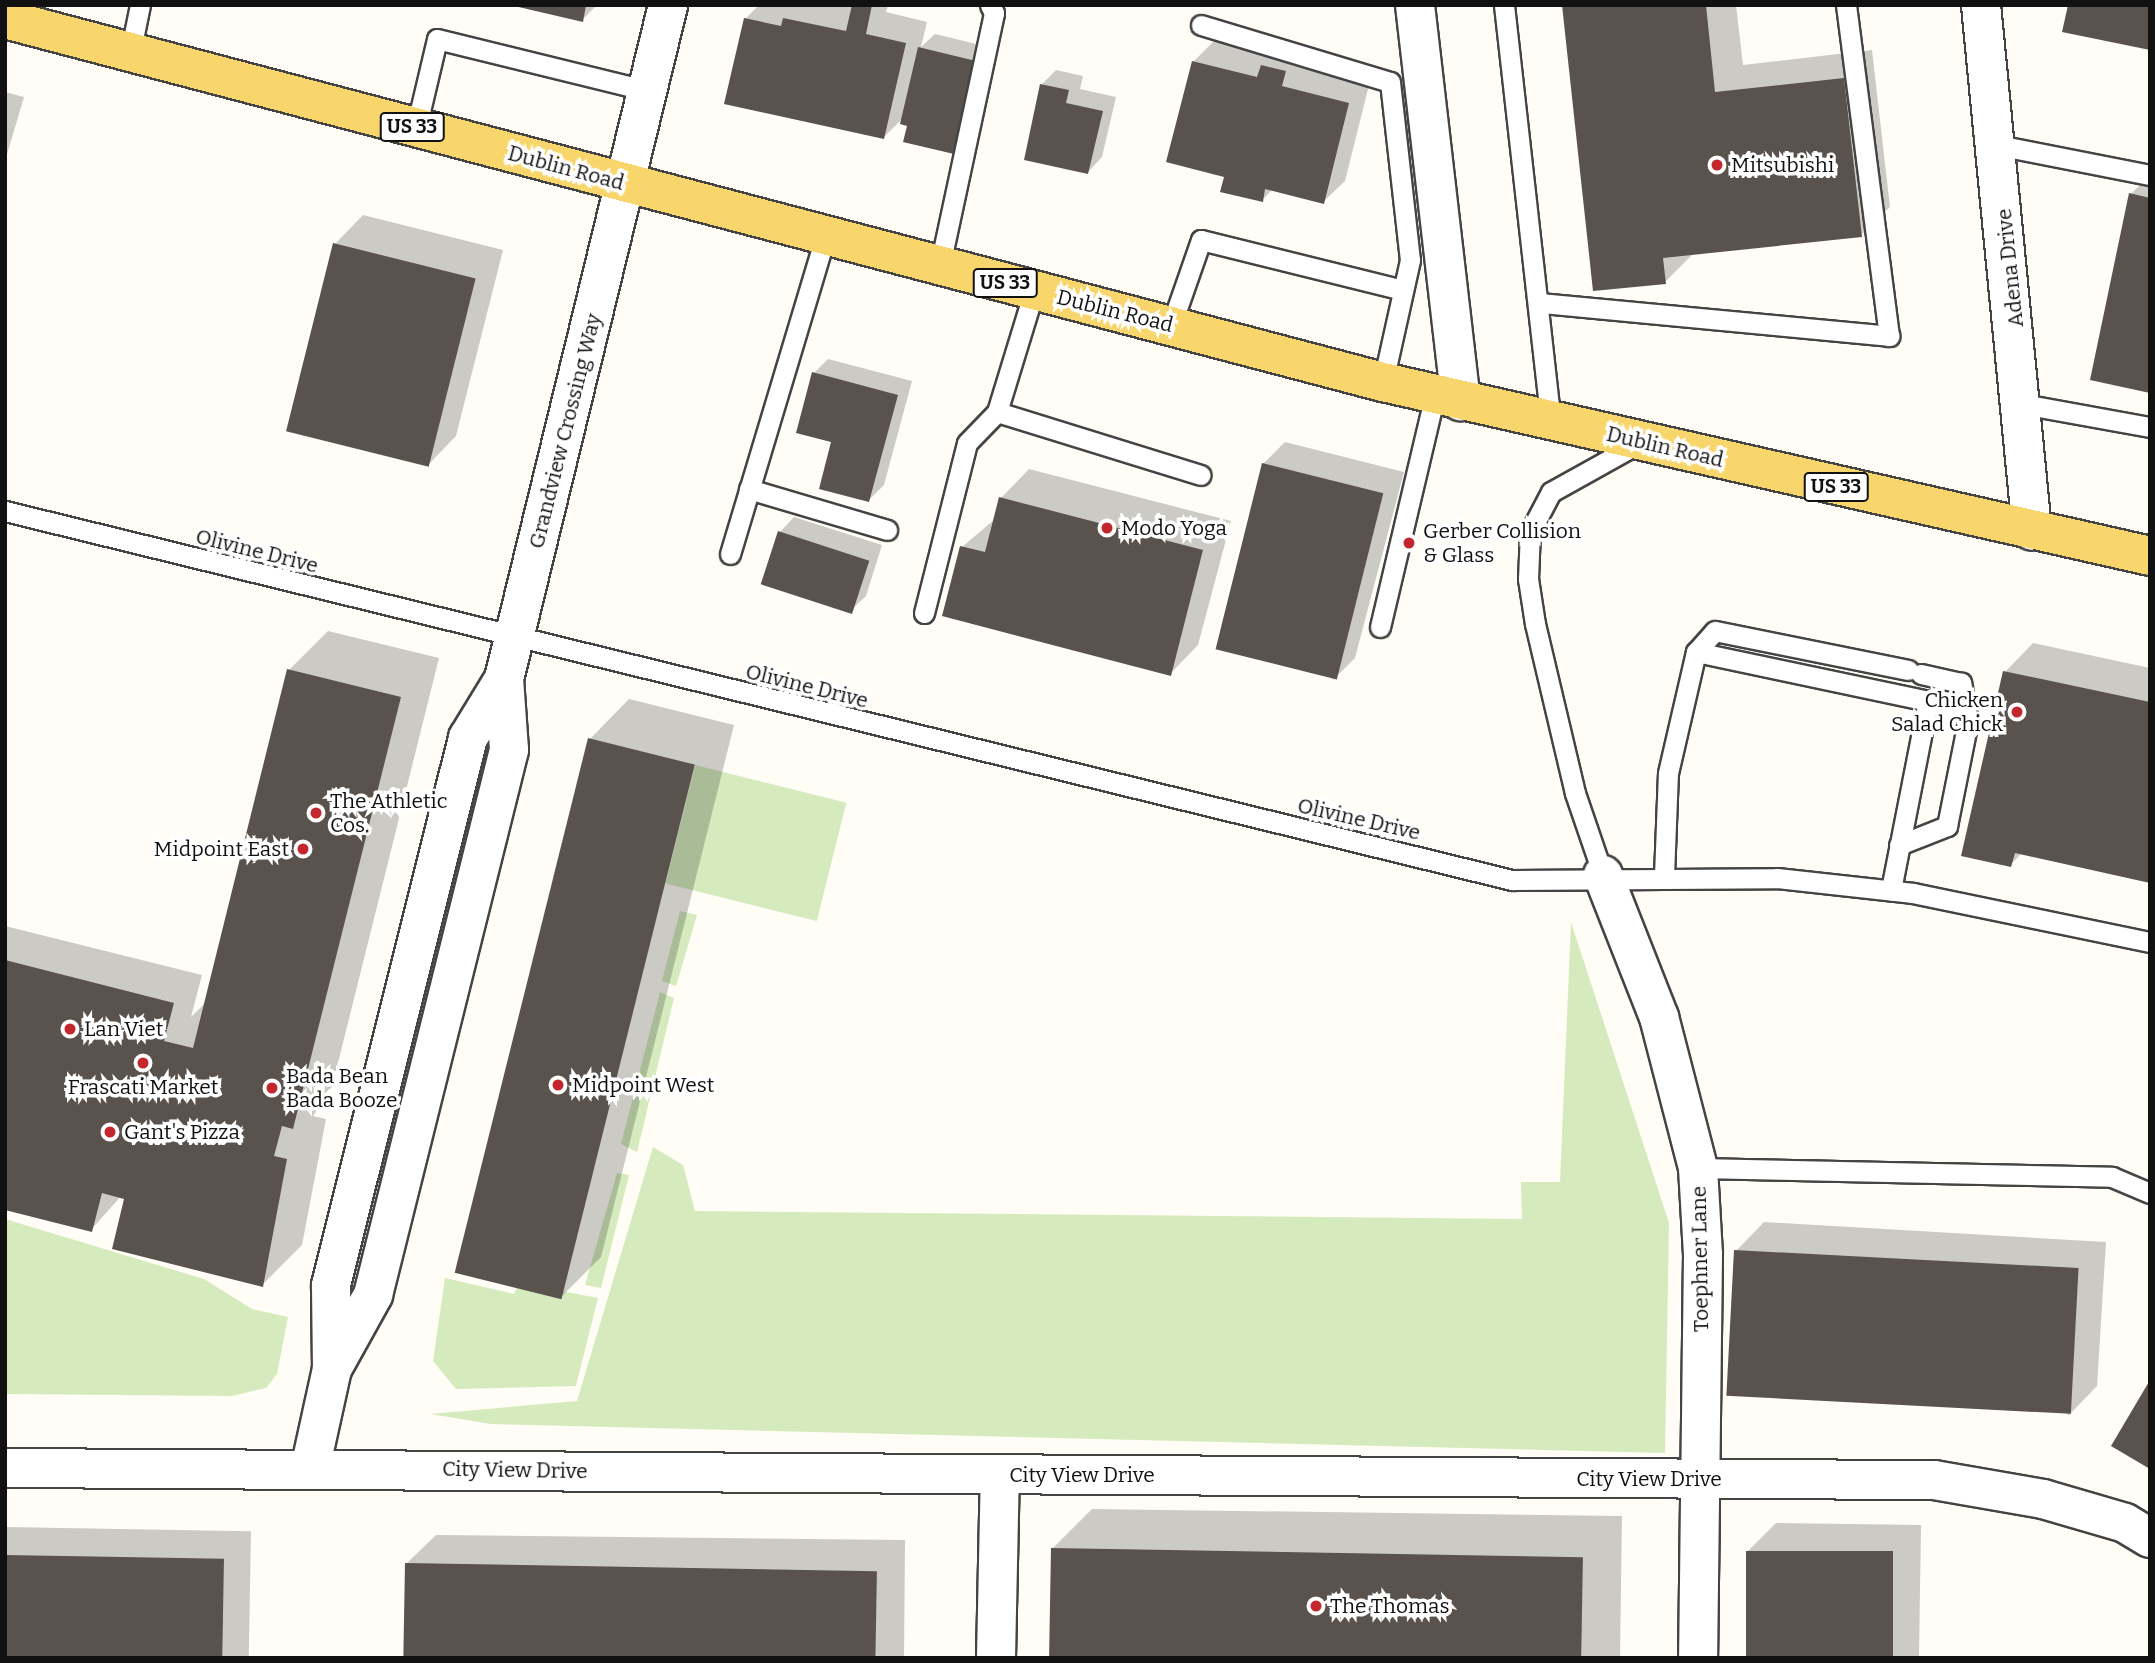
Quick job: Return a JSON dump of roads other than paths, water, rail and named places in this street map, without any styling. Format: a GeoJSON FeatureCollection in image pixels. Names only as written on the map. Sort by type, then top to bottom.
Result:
{"type":"FeatureCollection","features":[{"type":"Feature","properties":{"kind":"main road","name":"Dublin Road"},"geometry":{"type":"LineString","coordinates":[[5,19],[1382,382],[2150,556]]}},
{"type":"Feature","properties":{"kind":"street","name":"Grandview Crossing Way"},"geometry":{"type":"LineString","coordinates":[[332,1369],[373,1295],[509,750],[504,679],[668,5]]}},
{"type":"Feature","properties":{"kind":"street"},"geometry":{"type":"LineString","coordinates":[[1415,5],[1407,80],[1448,398]]}},
{"type":"Feature","properties":{"kind":"street","name":"Adena Drive"},"geometry":{"type":"LineString","coordinates":[[1981,5],[2023,404],[2032,531]]}},
{"type":"Feature","properties":{"kind":"street","name":"Grandview Crossing Way"},"geometry":{"type":"LineString","coordinates":[[310,1469],[332,1369],[331,1285],[468,738],[504,679]]}},
{"type":"Feature","properties":{"kind":"street","name":"Toephner Lane"},"geometry":{"type":"LineString","coordinates":[[1603,876],[1659,1017],[1698,1168],[1698,1658]]}},
{"type":"Feature","properties":{"kind":"street"},"geometry":{"type":"LineString","coordinates":[[377,1101],[418,1112]]}},
{"type":"Feature","properties":{"kind":"street","name":"City View Drive"},"geometry":{"type":"LineString","coordinates":[[5,1468],[1934,1480],[2043,1499],[2125,1523],[2150,1538]]}},
{"type":"Feature","properties":{"kind":"street"},"geometry":{"type":"LineString","coordinates":[[996,1658],[1000,1474]]}},
{"type":"Feature","properties":{"kind":"lane"},"geometry":{"type":"LineString","coordinates":[[130,54],[140,5]]}},
{"type":"Feature","properties":{"kind":"lane"},"geometry":{"type":"LineString","coordinates":[[940,265],[994,13],[990,5]]}},
{"type":"Feature","properties":{"kind":"lane"},"geometry":{"type":"LineString","coordinates":[[1504,5],[1541,303],[1551,422]]}},
{"type":"Feature","properties":{"kind":"lane"},"geometry":{"type":"LineString","coordinates":[[1541,303],[1889,336],[1846,5]]}},
{"type":"Feature","properties":{"kind":"lane"},"geometry":{"type":"LineString","coordinates":[[1201,25],[1407,80],[1410,260],[1382,382]]}},
{"type":"Feature","properties":{"kind":"lane"},"geometry":{"type":"LineString","coordinates":[[416,128],[437,39],[648,91]]}},
{"type":"Feature","properties":{"kind":"lane"},"geometry":{"type":"LineString","coordinates":[[1997,145],[2150,175]]}},
{"type":"Feature","properties":{"kind":"lane"},"geometry":{"type":"LineString","coordinates":[[730,554],[826,235]]}},
{"type":"Feature","properties":{"kind":"lane"},"geometry":{"type":"LineString","coordinates":[[1171,326],[1201,240],[1404,290]]}},
{"type":"Feature","properties":{"kind":"lane"},"geometry":{"type":"LineString","coordinates":[[924,612],[967,443],[997,412],[1034,291]]}},
{"type":"Feature","properties":{"kind":"lane"},"geometry":{"type":"LineString","coordinates":[[1380,627],[1448,398]]}},
{"type":"Feature","properties":{"kind":"lane"},"geometry":{"type":"LineString","coordinates":[[2023,404],[2150,427]]}},
{"type":"Feature","properties":{"kind":"lane"},"geometry":{"type":"LineString","coordinates":[[997,412],[1199,475]]}},
{"type":"Feature","properties":{"kind":"lane"},"geometry":{"type":"LineString","coordinates":[[1603,876],[1575,793],[1535,624],[1528,579],[1530,532],[1551,492],[1641,442]]}},
{"type":"Feature","properties":{"kind":"lane"},"geometry":{"type":"LineString","coordinates":[[749,489],[887,530]]}},
{"type":"Feature","properties":{"kind":"lane","name":"Olivine Drive"},"geometry":{"type":"LineString","coordinates":[[5,511],[513,638],[1513,880],[1603,876],[1777,878],[1891,890],[2150,942]]}},
{"type":"Feature","properties":{"kind":"lane"},"geometry":{"type":"LineString","coordinates":[[1664,876],[1668,773],[1696,652],[1715,631],[1961,683],[1968,721],[1947,826],[1899,845]]}},
{"type":"Feature","properties":{"kind":"lane"},"geometry":{"type":"LineString","coordinates":[[1696,652],[1928,701],[1891,890]]}},
{"type":"Feature","properties":{"kind":"lane"},"geometry":{"type":"LineString","coordinates":[[1698,1168],[2112,1177],[2150,1193]]}},
{"type":"Feature","properties":{"kind":"place","name":"Mitsubishi"},"geometry":{"type":"Point","coordinates":[1717,165]}},
{"type":"Feature","properties":{"kind":"place","name":"Modo Yoga"},"geometry":{"type":"Point","coordinates":[1107,528]}},
{"type":"Feature","properties":{"kind":"place","name":"Gerber Collision & Glass"},"geometry":{"type":"Point","coordinates":[1409,543]}},
{"type":"Feature","properties":{"kind":"place","name":"Chicken Salad Chick"},"geometry":{"type":"Point","coordinates":[2017,712]}},
{"type":"Feature","properties":{"kind":"place","name":"The Athletic Cos."},"geometry":{"type":"Point","coordinates":[316,813]}},
{"type":"Feature","properties":{"kind":"place","name":"Midpoint East"},"geometry":{"type":"Point","coordinates":[303,849]}},
{"type":"Feature","properties":{"kind":"place","name":"Lan Viet"},"geometry":{"type":"Point","coordinates":[70,1029]}},
{"type":"Feature","properties":{"kind":"place","name":"Frascati Market"},"geometry":{"type":"Point","coordinates":[143,1063]}},
{"type":"Feature","properties":{"kind":"place","name":"Midpoint West"},"geometry":{"type":"Point","coordinates":[558,1085]}},
{"type":"Feature","properties":{"kind":"place","name":"Bada Bean Bada Booze"},"geometry":{"type":"Point","coordinates":[272,1088]}},
{"type":"Feature","properties":{"kind":"place","name":"Gant's Pizza"},"geometry":{"type":"Point","coordinates":[110,1132]}},
{"type":"Feature","properties":{"kind":"place","name":"The Thomas"},"geometry":{"type":"Point","coordinates":[1316,1606]}}]}
